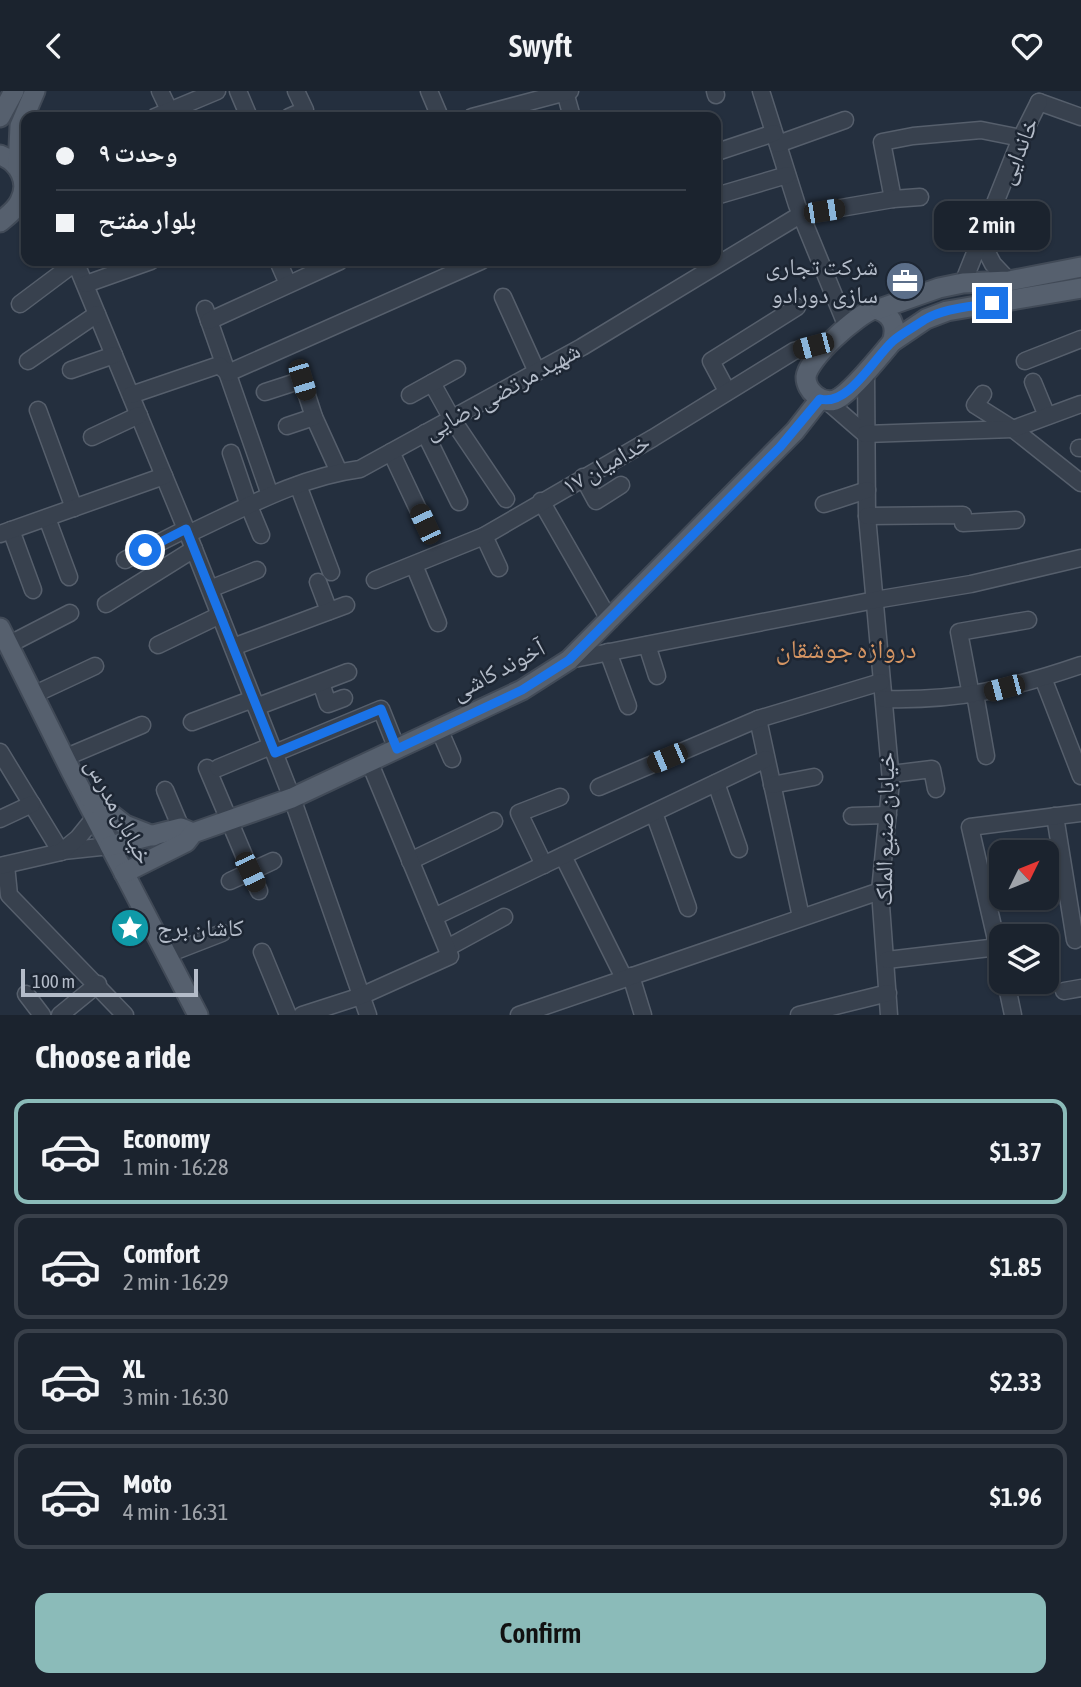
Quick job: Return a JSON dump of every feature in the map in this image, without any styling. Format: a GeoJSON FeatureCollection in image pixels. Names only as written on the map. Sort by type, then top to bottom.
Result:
{"type":"FeatureCollection","features":[{"type":"Feature","properties":{"kind":"main road"},"geometry":{"type":"LineString","coordinates":[[0,117],[15,91]]}},
{"type":"Feature","properties":{"kind":"main road"},"geometry":{"type":"LineString","coordinates":[[26,112],[35,91]]}},
{"type":"Feature","properties":{"kind":"main road"},"geometry":{"type":"LineString","coordinates":[[21,125],[21,142]]}},
{"type":"Feature","properties":{"kind":"main road"},"geometry":{"type":"LineString","coordinates":[[0,155],[21,170]]}},
{"type":"Feature","properties":{"kind":"main road"},"geometry":{"type":"LineString","coordinates":[[2,220],[21,197]]}},
{"type":"Feature","properties":{"kind":"main road"},"geometry":{"type":"LineString","coordinates":[[795,431],[808,369],[832,341],[863,314],[939,288],[963,283],[1009,281],[1081,267]]}},
{"type":"Feature","properties":{"kind":"main road","name":"آخوند کاشی"},"geometry":{"type":"LineString","coordinates":[[110,846],[228,822],[292,797],[522,690],[569,660],[824,400],[842,396],[892,342],[926,319],[947,311],[1081,288]]}},
{"type":"Feature","properties":{"kind":"main road"},"geometry":{"type":"LineString","coordinates":[[879,309],[894,325],[892,342]]}},
{"type":"Feature","properties":{"kind":"main road"},"geometry":{"type":"LineString","coordinates":[[806,378],[808,386],[824,400]]}},
{"type":"Feature","properties":{"kind":"main road","name":"خیابان مدرس"},"geometry":{"type":"LineString","coordinates":[[4,636],[64,758],[198,1015]]}},
{"type":"Feature","properties":{"kind":"main road"},"geometry":{"type":"LineString","coordinates":[[80,789],[125,825],[153,836]]}},
{"type":"Feature","properties":{"kind":"main road","name":"آخوند کاشی"},"geometry":{"type":"LineString","coordinates":[[124,873],[186,842],[187,831]]}},
{"type":"Feature","properties":{"kind":"street"},"geometry":{"type":"LineString","coordinates":[[160,91],[162,112]]}},
{"type":"Feature","properties":{"kind":"street"},"geometry":{"type":"LineString","coordinates":[[167,112],[217,91]]}},
{"type":"Feature","properties":{"kind":"street"},"geometry":{"type":"LineString","coordinates":[[238,91],[247,112]]}},
{"type":"Feature","properties":{"kind":"street"},"geometry":{"type":"LineString","coordinates":[[296,91],[305,110],[300,112]]}},
{"type":"Feature","properties":{"kind":"street"},"geometry":{"type":"LineString","coordinates":[[429,91],[438,112]]}},
{"type":"Feature","properties":{"kind":"street"},"geometry":{"type":"LineString","coordinates":[[761,91],[800,215],[847,327]]}},
{"type":"Feature","properties":{"kind":"street"},"geometry":{"type":"LineString","coordinates":[[491,112],[567,92],[571,112]]}},
{"type":"Feature","properties":{"kind":"street","name":"خاندایی"},"geometry":{"type":"LineString","coordinates":[[963,283],[1036,97],[1081,117]]}},
{"type":"Feature","properties":{"kind":"street"},"geometry":{"type":"LineString","coordinates":[[721,151],[845,120]]}},
{"type":"Feature","properties":{"kind":"street"},"geometry":{"type":"LineString","coordinates":[[893,199],[882,142],[913,136],[981,130],[1021,138]]}},
{"type":"Feature","properties":{"kind":"street"},"geometry":{"type":"LineString","coordinates":[[721,195],[787,175]]}},
{"type":"Feature","properties":{"kind":"street"},"geometry":{"type":"LineString","coordinates":[[800,215],[920,197]]}},
{"type":"Feature","properties":{"kind":"street","name":"شهید مرتضی رضایی"},"geometry":{"type":"LineString","coordinates":[[721,263],[800,215]]}},
{"type":"Feature","properties":{"kind":"street"},"geometry":{"type":"LineString","coordinates":[[2,220],[21,216]]}},
{"type":"Feature","properties":{"kind":"street"},"geometry":{"type":"LineString","coordinates":[[981,241],[993,264],[1009,281]]}},
{"type":"Feature","properties":{"kind":"street"},"geometry":{"type":"LineString","coordinates":[[20,304],[69,266]]}},
{"type":"Feature","properties":{"kind":"street"},"geometry":{"type":"LineString","coordinates":[[78,266],[292,797],[368,1015]]}},
{"type":"Feature","properties":{"kind":"street"},"geometry":{"type":"LineString","coordinates":[[86,284],[137,266]]}},
{"type":"Feature","properties":{"kind":"street"},"geometry":{"type":"LineString","coordinates":[[280,266],[288,284]]}},
{"type":"Feature","properties":{"kind":"street"},"geometry":{"type":"LineString","coordinates":[[270,495],[207,315],[329,266]]}},
{"type":"Feature","properties":{"kind":"street"},"geometry":{"type":"LineString","coordinates":[[228,373],[464,266]]}},
{"type":"Feature","properties":{"kind":"street","name":"شهید مرتضی رضایی"},"geometry":{"type":"LineString","coordinates":[[189,537],[270,495],[339,472],[360,469],[582,347],[716,266]]}},
{"type":"Feature","properties":{"kind":"street"},"geometry":{"type":"LineString","coordinates":[[503,297],[537,372]]}},
{"type":"Feature","properties":{"kind":"street"},"geometry":{"type":"LineString","coordinates":[[727,391],[712,361],[797,307]]}},
{"type":"Feature","properties":{"kind":"street"},"geometry":{"type":"LineString","coordinates":[[28,361],[97,314]]}},
{"type":"Feature","properties":{"kind":"street"},"geometry":{"type":"LineString","coordinates":[[1026,361],[1081,339]]}},
{"type":"Feature","properties":{"kind":"street","name":"خدامیان ۱۷"},"geometry":{"type":"LineString","coordinates":[[375,580],[484,536],[794,351],[832,341]]}},
{"type":"Feature","properties":{"kind":"street"},"geometry":{"type":"LineString","coordinates":[[71,370],[114,355]]}},
{"type":"Feature","properties":{"kind":"street"},"geometry":{"type":"LineString","coordinates":[[131,395],[219,365],[228,373]]}},
{"type":"Feature","properties":{"kind":"street"},"geometry":{"type":"LineString","coordinates":[[410,395],[457,369]]}},
{"type":"Feature","properties":{"kind":"street","name":"خیابان صنیع الملک"},"geometry":{"type":"LineString","coordinates":[[866,372],[867,516],[891,775],[880,891],[889,1015]]}},
{"type":"Feature","properties":{"kind":"street"},"geometry":{"type":"LineString","coordinates":[[265,392],[302,380],[314,417],[339,472]]}},
{"type":"Feature","properties":{"kind":"street"},"geometry":{"type":"LineString","coordinates":[[1032,382],[1047,416]]}},
{"type":"Feature","properties":{"kind":"street"},"geometry":{"type":"LineString","coordinates":[[432,383],[452,419],[506,499]]}},
{"type":"Feature","properties":{"kind":"street"},"geometry":{"type":"LineString","coordinates":[[983,394],[975,405],[1013,429],[1081,483]]}},
{"type":"Feature","properties":{"kind":"street"},"geometry":{"type":"LineString","coordinates":[[824,400],[865,434],[1013,429],[1081,404]]}},
{"type":"Feature","properties":{"kind":"street"},"geometry":{"type":"LineString","coordinates":[[38,410],[74,508]]}},
{"type":"Feature","properties":{"kind":"street"},"geometry":{"type":"LineString","coordinates":[[92,437],[139,415]]}},
{"type":"Feature","properties":{"kind":"street"},"geometry":{"type":"LineString","coordinates":[[287,426],[314,417]]}},
{"type":"Feature","properties":{"kind":"street"},"geometry":{"type":"LineString","coordinates":[[425,433],[459,502]]}},
{"type":"Feature","properties":{"kind":"street"},"geometry":{"type":"LineString","coordinates":[[391,452],[425,524]]}},
{"type":"Feature","properties":{"kind":"street"},"geometry":{"type":"LineString","coordinates":[[231,453],[261,535]]}},
{"type":"Feature","properties":{"kind":"street"},"geometry":{"type":"LineString","coordinates":[[33,590],[6,532],[164,476]]}},
{"type":"Feature","properties":{"kind":"street"},"geometry":{"type":"LineString","coordinates":[[583,477],[596,501],[621,485]]}},
{"type":"Feature","properties":{"kind":"street"},"geometry":{"type":"LineString","coordinates":[[298,485],[324,577],[329,611]]}},
{"type":"Feature","properties":{"kind":"street"},"geometry":{"type":"LineString","coordinates":[[824,504],[867,490]]}},
{"type":"Feature","properties":{"kind":"street"},"geometry":{"type":"LineString","coordinates":[[541,502],[610,621]]}},
{"type":"Feature","properties":{"kind":"street"},"geometry":{"type":"LineString","coordinates":[[867,516],[963,515],[964,523],[1016,520]]}},
{"type":"Feature","properties":{"kind":"street"},"geometry":{"type":"LineString","coordinates":[[47,518],[69,577]]}},
{"type":"Feature","properties":{"kind":"street"},"geometry":{"type":"LineString","coordinates":[[484,536],[499,568]]}},
{"type":"Feature","properties":{"kind":"street"},"geometry":{"type":"LineString","coordinates":[[125,560],[189,537]]}},
{"type":"Feature","properties":{"kind":"street"},"geometry":{"type":"LineString","coordinates":[[106,604],[189,537]]}},
{"type":"Feature","properties":{"kind":"street"},"geometry":{"type":"LineString","coordinates":[[569,660],[875,600],[971,584],[1081,558]]}},
{"type":"Feature","properties":{"kind":"street"},"geometry":{"type":"LineString","coordinates":[[414,565],[438,623]]}},
{"type":"Feature","properties":{"kind":"street"},"geometry":{"type":"LineString","coordinates":[[210,589],[257,570]]}},
{"type":"Feature","properties":{"kind":"street"},"geometry":{"type":"LineString","coordinates":[[233,647],[346,605]]}},
{"type":"Feature","properties":{"kind":"street"},"geometry":{"type":"LineString","coordinates":[[4,636],[69,613]]}},
{"type":"Feature","properties":{"kind":"street"},"geometry":{"type":"LineString","coordinates":[[158,645],[220,615]]}},
{"type":"Feature","properties":{"kind":"street"},"geometry":{"type":"LineString","coordinates":[[986,756],[959,632],[1028,620]]}},
{"type":"Feature","properties":{"kind":"street"},"geometry":{"type":"LineString","coordinates":[[647,645],[657,676]]}},
{"type":"Feature","properties":{"kind":"street"},"geometry":{"type":"LineString","coordinates":[[608,652],[628,706]]}},
{"type":"Feature","properties":{"kind":"street"},"geometry":{"type":"LineString","coordinates":[[33,695],[95,666]]}},
{"type":"Feature","properties":{"kind":"street"},"geometry":{"type":"LineString","coordinates":[[884,699],[924,700],[973,694],[1081,666]]}},
{"type":"Feature","properties":{"kind":"street"},"geometry":{"type":"LineString","coordinates":[[192,722],[321,683],[348,672]]}},
{"type":"Feature","properties":{"kind":"street"},"geometry":{"type":"LineString","coordinates":[[1043,678],[1077,753],[1081,776]]}},
{"type":"Feature","properties":{"kind":"street"},"geometry":{"type":"LineString","coordinates":[[599,787],[758,719],[881,682]]}},
{"type":"Feature","properties":{"kind":"street"},"geometry":{"type":"LineString","coordinates":[[321,683],[328,704],[344,698]]}},
{"type":"Feature","properties":{"kind":"street"},"geometry":{"type":"LineString","coordinates":[[258,891],[228,822],[212,768],[273,749],[381,709],[397,749]]}},
{"type":"Feature","properties":{"kind":"street"},"geometry":{"type":"LineString","coordinates":[[758,719],[801,917]]}},
{"type":"Feature","properties":{"kind":"street"},"geometry":{"type":"LineString","coordinates":[[64,758],[142,725]]}},
{"type":"Feature","properties":{"kind":"street"},"geometry":{"type":"LineString","coordinates":[[439,729],[452,759]]}},
{"type":"Feature","properties":{"kind":"street"},"geometry":{"type":"LineString","coordinates":[[2,757],[61,852]]}},
{"type":"Feature","properties":{"kind":"street"},"geometry":{"type":"LineString","coordinates":[[434,917],[766,759]]}},
{"type":"Feature","properties":{"kind":"street"},"geometry":{"type":"LineString","coordinates":[[369,761],[448,952]]}},
{"type":"Feature","properties":{"kind":"street"},"geometry":{"type":"LineString","coordinates":[[891,775],[932,769],[936,789]]}},
{"type":"Feature","properties":{"kind":"street"},"geometry":{"type":"LineString","coordinates":[[772,785],[814,777]]}},
{"type":"Feature","properties":{"kind":"street"},"geometry":{"type":"LineString","coordinates":[[716,783],[739,849]]}},
{"type":"Feature","properties":{"kind":"street"},"geometry":{"type":"LineString","coordinates":[[165,790],[187,831]]}},
{"type":"Feature","properties":{"kind":"street"},"geometry":{"type":"LineString","coordinates":[[544,865],[519,813],[560,797]]}},
{"type":"Feature","properties":{"kind":"street"},"geometry":{"type":"LineString","coordinates":[[0,819],[32,804]]}},
{"type":"Feature","properties":{"kind":"street"},"geometry":{"type":"LineString","coordinates":[[654,813],[688,908]]}},
{"type":"Feature","properties":{"kind":"street"},"geometry":{"type":"LineString","coordinates":[[992,924],[970,827],[1081,813]]}},
{"type":"Feature","properties":{"kind":"street"},"geometry":{"type":"LineString","coordinates":[[852,816],[888,815]]}},
{"type":"Feature","properties":{"kind":"street"},"geometry":{"type":"LineString","coordinates":[[1055,816],[1075,940]]}},
{"type":"Feature","properties":{"kind":"street"},"geometry":{"type":"LineString","coordinates":[[61,852],[78,838],[95,817]]}},
{"type":"Feature","properties":{"kind":"street"},"geometry":{"type":"LineString","coordinates":[[410,861],[494,821]]}},
{"type":"Feature","properties":{"kind":"street"},"geometry":{"type":"LineString","coordinates":[[110,846],[61,852],[3,866],[9,895],[125,1015]]}},
{"type":"Feature","properties":{"kind":"street"},"geometry":{"type":"LineString","coordinates":[[563,856],[627,977],[643,1015]]}},
{"type":"Feature","properties":{"kind":"street"},"geometry":{"type":"LineString","coordinates":[[230,881],[273,861]]}},
{"type":"Feature","properties":{"kind":"street"},"geometry":{"type":"LineString","coordinates":[[519,1015],[880,891]]}},
{"type":"Feature","properties":{"kind":"street"},"geometry":{"type":"LineString","coordinates":[[302,1015],[361,996],[448,952],[504,917]]}},
{"type":"Feature","properties":{"kind":"street"},"geometry":{"type":"LineString","coordinates":[[168,954],[222,933]]}},
{"type":"Feature","properties":{"kind":"street"},"geometry":{"type":"LineString","coordinates":[[262,952],[288,1015]]}},
{"type":"Feature","properties":{"kind":"street"},"geometry":{"type":"LineString","coordinates":[[887,960],[989,955]]}},
{"type":"Feature","properties":{"kind":"street"},"geometry":{"type":"LineString","coordinates":[[60,1015],[97,984]]}},
{"type":"Feature","properties":{"kind":"street"},"geometry":{"type":"LineString","coordinates":[[1064,991],[1081,988]]}},
{"type":"Feature","properties":{"kind":"street"},"geometry":{"type":"LineString","coordinates":[[799,1015],[888,993]]}},
{"type":"Feature","properties":{"kind":"street"},"geometry":{"type":"LineString","coordinates":[[26,994],[42,1015]]}},
{"type":"Feature","properties":{"kind":"street"},"geometry":{"type":"LineString","coordinates":[[1009,994],[1013,1015]]}},
{"type":"Feature","properties":{"kind":"place","name":"شرکت تجاری سازی دورادو"},"geometry":{"type":"Point","coordinates":[905,281]}},
{"type":"Feature","properties":{"kind":"place","name":"کاشان برج"},"geometry":{"type":"Point","coordinates":[130,928]}},
{"type":"Feature","properties":{"kind":"district","name":"دروازه جوشقان"},"geometry":{"type":"Point","coordinates":[846,649]}},
{"type":"Feature","properties":{"kind":"route"},"geometry":{"type":"LineString","coordinates":[[145,550],[186,529],[275,753],[381,709],[397,749],[522,690],[569,660],[780,447],[820,399],[835,400],[842,396],[892,342],[926,319],[947,311],[992,303]]}}]}
